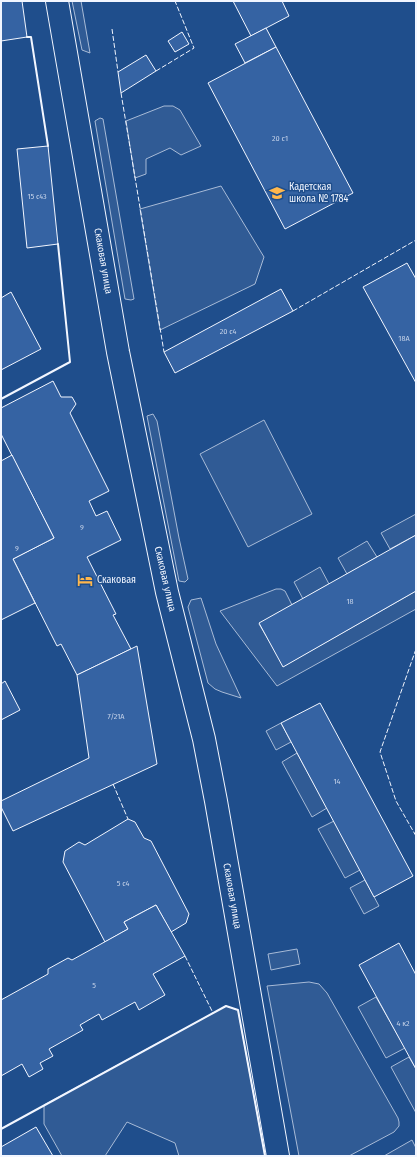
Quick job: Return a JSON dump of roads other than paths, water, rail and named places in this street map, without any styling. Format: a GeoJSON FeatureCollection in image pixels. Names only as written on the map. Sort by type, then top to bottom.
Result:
{"type":"FeatureCollection","features":[{"type":"Feature","properties":{"kind":"street","name":"Скаковая улица"},"geometry":{"type":"LineString","coordinates":[[57,1],[118,352],[167,592],[204,739],[215,793],[278,1156]]}},
{"type":"Feature","properties":{"kind":"place","name":"Кадетская школа № 1784"},"geometry":{"type":"Point","coordinates":[277,193]}},
{"type":"Feature","properties":{"kind":"place","name":"Скаковая"},"geometry":{"type":"Point","coordinates":[85,580]}}]}
